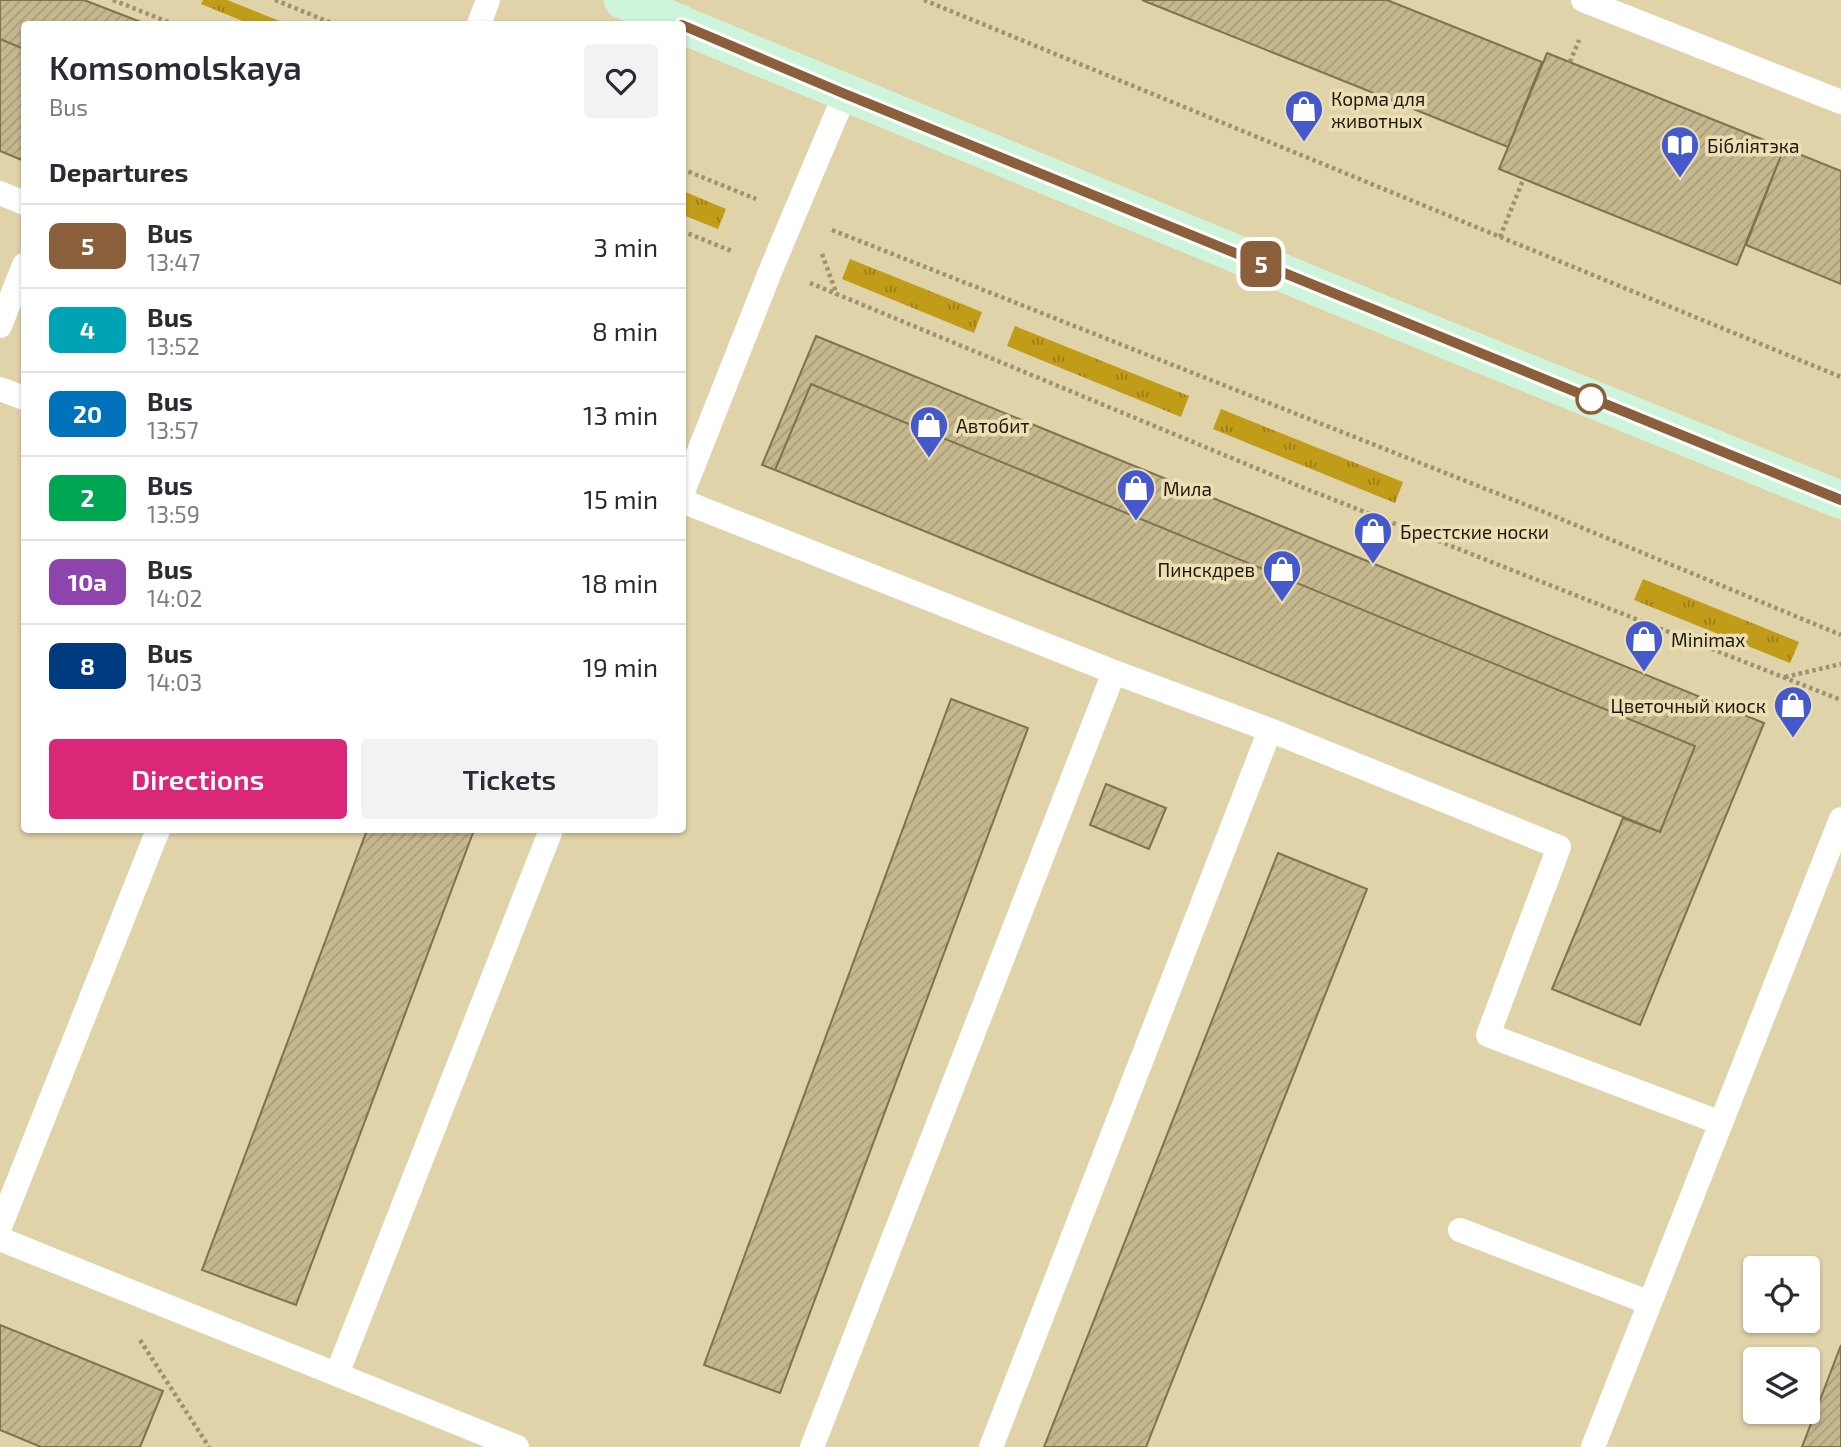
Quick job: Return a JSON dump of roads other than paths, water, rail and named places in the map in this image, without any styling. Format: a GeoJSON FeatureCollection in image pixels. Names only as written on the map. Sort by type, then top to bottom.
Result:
{"type":"FeatureCollection","features":[{"type":"Feature","properties":{"kind":"main road"},"geometry":{"type":"LineString","coordinates":[[623,0],[673,21]]}},
{"type":"Feature","properties":{"kind":"main road"},"geometry":{"type":"LineString","coordinates":[[686,27],[1841,500]]}},
{"type":"Feature","properties":{"kind":"lane"},"geometry":{"type":"LineString","coordinates":[[480,21],[488,0]]}},
{"type":"Feature","properties":{"kind":"lane"},"geometry":{"type":"LineString","coordinates":[[1583,0],[1841,102]]}},
{"type":"Feature","properties":{"kind":"lane"},"geometry":{"type":"LineString","coordinates":[[686,484],[845,94]]}},
{"type":"Feature","properties":{"kind":"lane"},"geometry":{"type":"LineString","coordinates":[[0,193],[21,202]]}},
{"type":"Feature","properties":{"kind":"lane"},"geometry":{"type":"LineString","coordinates":[[0,326],[21,273]]}},
{"type":"Feature","properties":{"kind":"lane"},"geometry":{"type":"LineString","coordinates":[[0,389],[21,397]]}},
{"type":"Feature","properties":{"kind":"lane"},"geometry":{"type":"LineString","coordinates":[[686,503],[1114,672],[1270,730],[1559,847],[1488,1035],[1721,1123]]}},
{"type":"Feature","properties":{"kind":"lane"},"geometry":{"type":"LineString","coordinates":[[812,1447],[1114,672]]}},
{"type":"Feature","properties":{"kind":"lane"},"geometry":{"type":"LineString","coordinates":[[990,1447],[1270,730]]}},
{"type":"Feature","properties":{"kind":"lane"},"geometry":{"type":"LineString","coordinates":[[1593,1447],[1841,819]]}},
{"type":"Feature","properties":{"kind":"lane"},"geometry":{"type":"LineString","coordinates":[[0,1227],[157,833]]}},
{"type":"Feature","properties":{"kind":"lane"},"geometry":{"type":"LineString","coordinates":[[337,1374],[550,833]]}},
{"type":"Feature","properties":{"kind":"lane"},"geometry":{"type":"LineString","coordinates":[[1460,1230],[1650,1303]]}},
{"type":"Feature","properties":{"kind":"lane"},"geometry":{"type":"LineString","coordinates":[[0,1239],[517,1447]]}},
{"type":"Feature","properties":{"kind":"place","name":"Корма для животных"},"geometry":{"type":"Point","coordinates":[1304,143]}},
{"type":"Feature","properties":{"kind":"place","name":"Бібліятэка"},"geometry":{"type":"Point","coordinates":[1680,179]}},
{"type":"Feature","properties":{"kind":"place","name":"Автобит"},"geometry":{"type":"Point","coordinates":[929,459]}},
{"type":"Feature","properties":{"kind":"place","name":"Мила"},"geometry":{"type":"Point","coordinates":[1136,522]}},
{"type":"Feature","properties":{"kind":"place","name":"Брестские носки"},"geometry":{"type":"Point","coordinates":[1373,565]}},
{"type":"Feature","properties":{"kind":"place","name":"Пинскдрев"},"geometry":{"type":"Point","coordinates":[1282,603]}},
{"type":"Feature","properties":{"kind":"place","name":"Minimax"},"geometry":{"type":"Point","coordinates":[1644,673]}},
{"type":"Feature","properties":{"kind":"place","name":"Цветочный киоск"},"geometry":{"type":"Point","coordinates":[1793,739]}}]}
